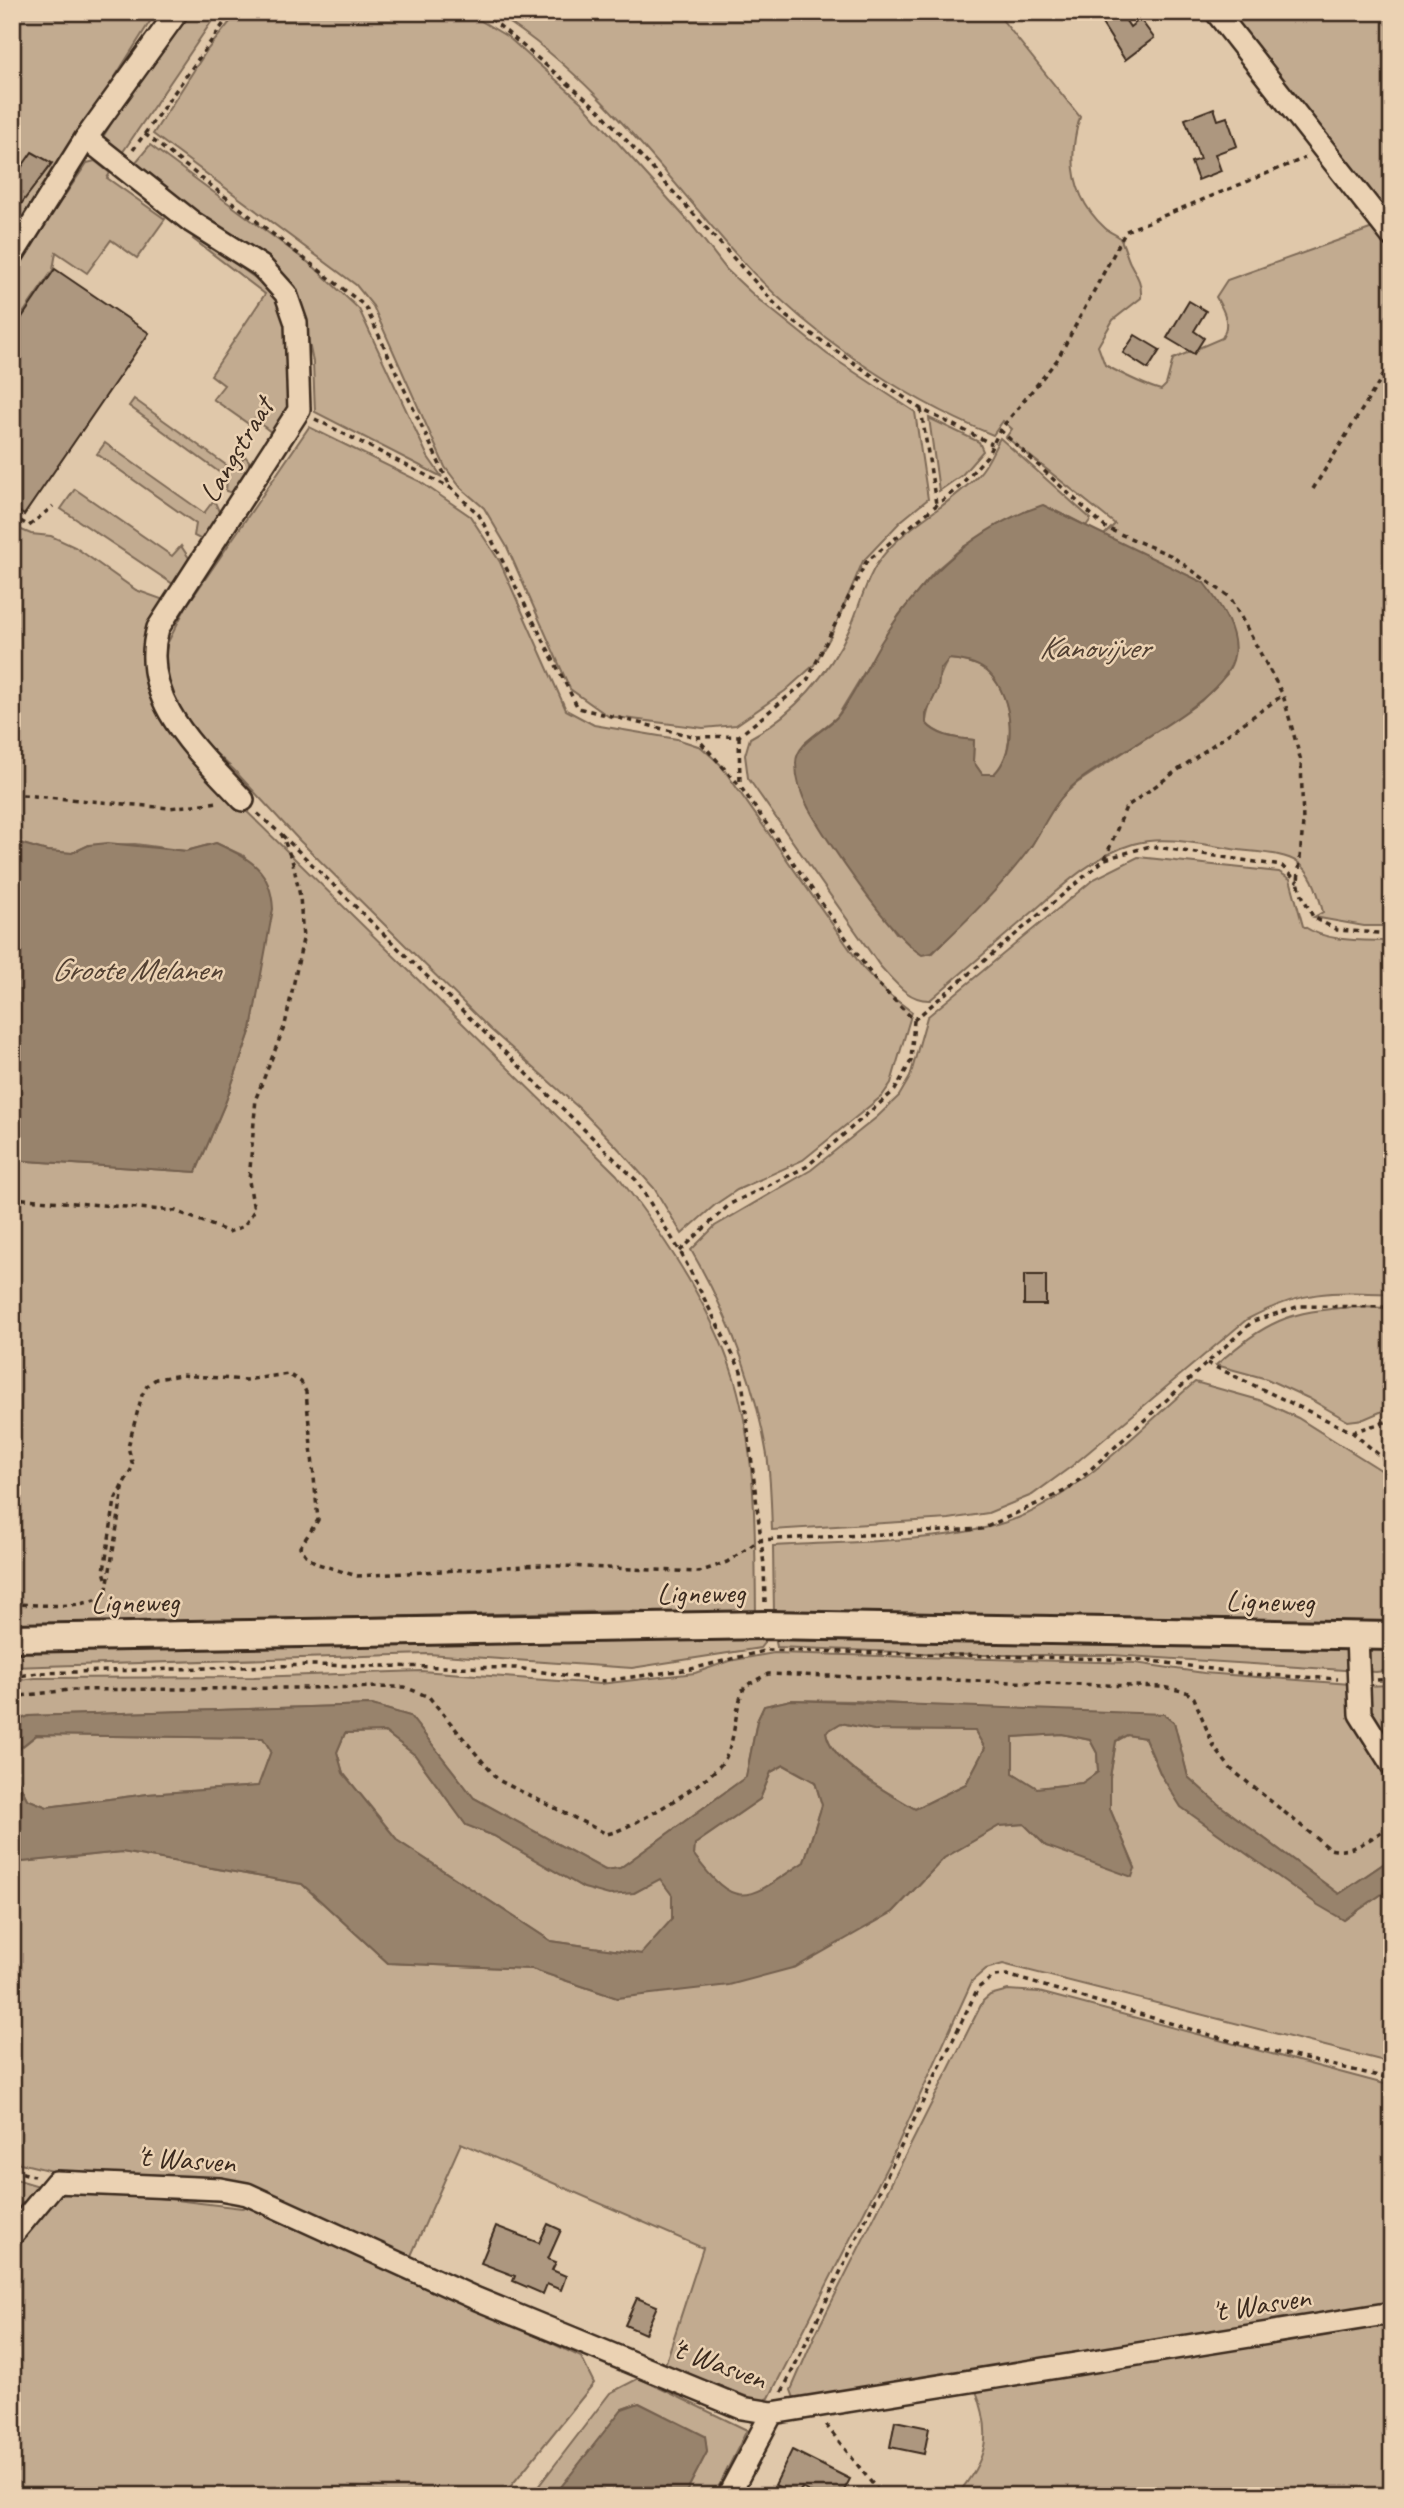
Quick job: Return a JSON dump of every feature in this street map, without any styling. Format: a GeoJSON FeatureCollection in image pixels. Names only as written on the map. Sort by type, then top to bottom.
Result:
{"type":"FeatureCollection","features":[{"type":"Feature","properties":{"kind":"street"},"geometry":{"type":"LineString","coordinates":[[12,256],[86,138],[177,12]]}},
{"type":"Feature","properties":{"kind":"street"},"geometry":{"type":"LineString","coordinates":[[1216,12],[1392,236]]}},
{"type":"Feature","properties":{"kind":"street","name":"Langstraat"},"geometry":{"type":"LineString","coordinates":[[86,138],[192,222],[261,266],[286,294],[296,323],[299,410],[158,628],[153,647],[166,710],[180,732],[243,800]]}},
{"type":"Feature","properties":{"kind":"street"},"geometry":{"type":"LineString","coordinates":[[1357,1636],[1360,1714],[1392,1765]]}},
{"type":"Feature","properties":{"kind":"street","name":"Ligneweg"},"geometry":{"type":"LineString","coordinates":[[12,1638],[1392,1636]]}},
{"type":"Feature","properties":{"kind":"street","name":"'t Wasven"},"geometry":{"type":"LineString","coordinates":[[12,2235],[56,2182],[220,2189],[247,2194],[477,2299],[742,2407],[772,2413],[1392,2313]]}},
{"type":"Feature","properties":{"kind":"street"},"geometry":{"type":"LineString","coordinates":[[728,2496],[772,2413]]}},
{"type":"Feature","properties":{"kind":"path"},"geometry":{"type":"LineString","coordinates":[[121,166],[232,12]]}},
{"type":"Feature","properties":{"kind":"path"},"geometry":{"type":"LineString","coordinates":[[482,12],[598,110],[787,317],[921,409],[992,444]]}},
{"type":"Feature","properties":{"kind":"path"},"geometry":{"type":"LineString","coordinates":[[145,134],[365,306],[451,488]]}},
{"type":"Feature","properties":{"kind":"path"},"geometry":{"type":"LineString","coordinates":[[299,410],[451,488],[479,515],[578,708],[696,737],[739,736],[807,681],[866,562],[959,486],[987,456],[1000,430],[1057,360],[1126,231],[1324,151]]}},
{"type":"Feature","properties":{"kind":"path"},"geometry":{"type":"LineString","coordinates":[[1313,489],[1392,361]]}},
{"type":"Feature","properties":{"kind":"path"},"geometry":{"type":"LineString","coordinates":[[921,409],[936,504]]}},
{"type":"Feature","properties":{"kind":"path"},"geometry":{"type":"LineString","coordinates":[[1000,430],[1106,528],[1170,555],[1230,597],[1283,695],[1301,761],[1303,823],[1298,882]]}},
{"type":"Feature","properties":{"kind":"path"},"geometry":{"type":"LineString","coordinates":[[12,516],[29,526],[53,506]]}},
{"type":"Feature","properties":{"kind":"path"},"geometry":{"type":"LineString","coordinates":[[1105,859],[1126,807],[1283,695]]}},
{"type":"Feature","properties":{"kind":"path"},"geometry":{"type":"LineString","coordinates":[[739,736],[740,786]]}},
{"type":"Feature","properties":{"kind":"path"},"geometry":{"type":"LineString","coordinates":[[696,737],[740,786],[878,984],[914,1020]]}},
{"type":"Feature","properties":{"kind":"path"},"geometry":{"type":"LineString","coordinates":[[12,794],[169,808],[243,800],[636,1180],[680,1251],[741,1371],[760,1540],[767,1638]]}},
{"type":"Feature","properties":{"kind":"path"},"geometry":{"type":"LineString","coordinates":[[12,1198],[176,1211],[229,1232],[244,1226],[254,1211],[250,1181],[256,1098],[285,1025],[303,939],[300,896],[293,863],[282,835]]}},
{"type":"Feature","properties":{"kind":"path"},"geometry":{"type":"LineString","coordinates":[[680,1251],[730,1204],[806,1167],[895,1090],[911,1060],[914,1020],[1105,859],[1150,846],[1282,866],[1298,882],[1314,917],[1337,930],[1392,934]]}},
{"type":"Feature","properties":{"kind":"path"},"geometry":{"type":"LineString","coordinates":[[107,1583],[104,1571],[115,1500],[133,1466],[128,1447],[142,1395],[147,1386],[167,1375],[245,1380],[294,1376],[306,1392],[318,1502],[318,1520],[300,1547],[308,1558],[318,1564],[357,1576],[541,1565],[699,1573],[727,1562],[760,1540],[982,1529],[1069,1489],[1253,1321],[1300,1306],[1392,1307]]}},
{"type":"Feature","properties":{"kind":"path"},"geometry":{"type":"LineString","coordinates":[[1207,1363],[1352,1432],[1392,1466]]}},
{"type":"Feature","properties":{"kind":"path"},"geometry":{"type":"LineString","coordinates":[[1352,1432],[1392,1420]]}},
{"type":"Feature","properties":{"kind":"path"},"geometry":{"type":"LineString","coordinates":[[12,1604],[67,1605],[95,1602],[106,1595],[124,1483]]}},
{"type":"Feature","properties":{"kind":"path"},"geometry":{"type":"LineString","coordinates":[[12,1677],[39,1673],[310,1665],[516,1668],[603,1681],[691,1669],[767,1638],[1145,1660],[1248,1674],[1357,1680]]}},
{"type":"Feature","properties":{"kind":"path"},"geometry":{"type":"LineString","coordinates":[[12,1697],[68,1690],[405,1687],[419,1692],[437,1705],[498,1780],[607,1834],[619,1832],[651,1815],[725,1760],[745,1686],[768,1674],[1164,1688],[1186,1692],[1194,1698],[1214,1747],[1231,1769],[1330,1849],[1342,1852],[1352,1849],[1392,1825]]}},
{"type":"Feature","properties":{"kind":"path"},"geometry":{"type":"LineString","coordinates":[[772,2413],[978,1988],[994,1976],[1007,1975],[1241,2044],[1392,2079]]}},
{"type":"Feature","properties":{"kind":"path"},"geometry":{"type":"LineString","coordinates":[[812,2407],[882,2496]]}},
{"type":"Feature","properties":{"kind":"shaded area"},"geometry":{"type":"Polygon","coordinates":[[[12,12],[156,12],[12,240],[12,12]]]}},
{"type":"Feature","properties":{"kind":"shaded area"},"geometry":{"type":"Polygon","coordinates":[[[180,12],[218,12],[116,162],[98,145],[180,12]]]}},
{"type":"Feature","properties":{"kind":"shaded area"},"geometry":{"type":"Polygon","coordinates":[[[238,12],[466,12],[508,37],[581,102],[691,224],[727,270],[758,299],[827,354],[915,412],[928,499],[901,521],[863,561],[831,636],[814,665],[785,691],[736,725],[703,728],[608,716],[570,689],[507,547],[484,508],[461,488],[445,467],[373,306],[356,285],[153,134],[207,50],[238,12]]]}},
{"type":"Feature","properties":{"kind":"shaded area"},"geometry":{"type":"Polygon","coordinates":[[[493,12],[996,12],[1080,117],[1073,162],[1079,190],[1094,216],[1121,240],[1140,283],[1141,298],[1113,320],[1098,346],[1105,365],[1161,390],[1166,385],[1173,359],[1222,338],[1225,333],[1224,312],[1216,297],[1227,280],[1373,228],[1392,249],[1392,926],[1364,926],[1314,917],[1323,912],[1311,879],[1305,868],[1286,857],[1186,842],[1145,841],[1118,849],[1077,874],[930,1000],[908,994],[896,984],[880,966],[748,778],[745,755],[750,738],[795,705],[821,677],[850,628],[877,564],[899,539],[978,475],[1000,438],[1091,519],[1086,526],[1069,517],[1028,510],[963,547],[935,571],[899,615],[837,717],[806,742],[808,807],[896,933],[933,953],[998,886],[1031,846],[1058,800],[1077,783],[1201,701],[1227,674],[1204,583],[1103,536],[1115,524],[1006,437],[1012,429],[1003,421],[993,435],[957,419],[887,380],[821,333],[790,308],[734,252],[593,92],[528,36],[493,12]]]}},
{"type":"Feature","properties":{"kind":"shaded area"},"geometry":{"type":"Polygon","coordinates":[[[1223,12],[1392,12],[1392,229],[1223,12]]]}},
{"type":"Feature","properties":{"kind":"shaded area"},"geometry":{"type":"Polygon","coordinates":[[[150,145],[313,266],[359,309],[428,457],[442,477],[315,412],[313,362],[308,338],[302,316],[287,286],[130,169],[150,145]]]}},
{"type":"Feature","properties":{"kind":"shaded area"},"geometry":{"type":"Polygon","coordinates":[[[95,161],[110,173],[107,178],[165,219],[137,258],[111,240],[87,273],[56,252],[53,270],[12,329],[12,272],[87,163],[95,161]]]}},
{"type":"Feature","properties":{"kind":"shaded area"},"geometry":{"type":"Polygon","coordinates":[[[196,235],[262,283],[280,302],[290,329],[289,412],[276,436],[254,419],[250,425],[213,399],[224,385],[211,375],[265,294],[193,239],[196,235]]]}},
{"type":"Feature","properties":{"kind":"shaded area"},"geometry":{"type":"Polygon","coordinates":[[[134,399],[233,470],[245,456],[249,461],[249,470],[233,493],[226,491],[227,478],[129,406],[134,399]]]}},
{"type":"Feature","properties":{"kind":"shaded area"},"geometry":{"type":"Polygon","coordinates":[[[929,418],[979,442],[983,451],[962,475],[939,491],[929,418]]]}},
{"type":"Feature","properties":{"kind":"shaded area"},"geometry":{"type":"Polygon","coordinates":[[[309,427],[419,481],[470,516],[500,562],[566,710],[594,725],[677,739],[701,747],[720,764],[863,968],[887,993],[912,1012],[891,1083],[882,1096],[803,1160],[737,1190],[716,1204],[682,1234],[654,1188],[616,1146],[579,1108],[490,1029],[299,840],[234,770],[194,733],[168,691],[163,662],[168,642],[186,607],[309,427]]]}},
{"type":"Feature","properties":{"kind":"shaded area"},"geometry":{"type":"Polygon","coordinates":[[[105,443],[204,513],[214,500],[221,516],[202,540],[194,536],[196,524],[97,454],[105,443]]]}},
{"type":"Feature","properties":{"kind":"shaded area"},"geometry":{"type":"Polygon","coordinates":[[[75,489],[172,556],[181,546],[189,558],[173,584],[61,509],[75,489]]]}},
{"type":"Feature","properties":{"kind":"shaded area"},"geometry":{"type":"Polygon","coordinates":[[[12,526],[31,534],[51,536],[75,547],[136,590],[167,601],[151,644],[145,676],[154,706],[180,746],[617,1175],[651,1221],[713,1324],[725,1351],[742,1407],[751,1466],[756,1616],[622,1611],[12,1625],[12,1160],[196,1172],[226,1101],[251,1029],[260,976],[244,856],[216,843],[186,851],[135,844],[89,845],[72,853],[47,851],[12,841],[12,526]]]}},
{"type":"Feature","properties":{"kind":"shaded area"},"geometry":{"type":"Polygon","coordinates":[[[949,659],[971,663],[986,670],[1004,696],[1010,724],[1009,738],[1002,764],[994,774],[982,774],[973,761],[974,740],[942,734],[926,723],[935,690],[949,659]]]}},
{"type":"Feature","properties":{"kind":"shaded area"},"geometry":{"type":"Polygon","coordinates":[[[1138,857],[1279,872],[1290,879],[1303,926],[1334,938],[1392,941],[1392,1294],[1316,1295],[1283,1303],[1246,1320],[1072,1466],[1032,1495],[988,1513],[949,1519],[772,1530],[768,1464],[755,1401],[728,1324],[691,1250],[715,1226],[811,1170],[877,1117],[899,1096],[910,1077],[927,1017],[1094,879],[1138,857]]]}},
{"type":"Feature","properties":{"kind":"shaded area"},"geometry":{"type":"Polygon","coordinates":[[[1355,1307],[1392,1308],[1392,1407],[1364,1419],[1348,1421],[1267,1379],[1216,1365],[1264,1328],[1279,1321],[1312,1312],[1355,1307]]]}},
{"type":"Feature","properties":{"kind":"shaded area"},"geometry":{"type":"Polygon","coordinates":[[[1195,1382],[1259,1400],[1298,1418],[1392,1477],[1392,1625],[774,1614],[773,1546],[938,1536],[1001,1524],[1027,1514],[1071,1488],[1093,1471],[1195,1382]]]}},
{"type":"Feature","properties":{"kind":"shaded area"},"geometry":{"type":"Polygon","coordinates":[[[763,1635],[764,1643],[760,1648],[632,1668],[428,1654],[12,1667],[12,1647],[763,1635]]]}},
{"type":"Feature","properties":{"kind":"shaded area"},"geometry":{"type":"Polygon","coordinates":[[[775,1637],[1392,1648],[1392,1670],[1376,1672],[1113,1655],[971,1655],[777,1647],[775,1637]]]}},
{"type":"Feature","properties":{"kind":"shaded area"},"geometry":{"type":"Polygon","coordinates":[[[774,1653],[1135,1663],[1204,1673],[1350,1684],[1363,1732],[1392,1777],[1392,1858],[1339,1894],[1218,1804],[1188,1777],[1174,1722],[857,1701],[791,1700],[764,1706],[757,1721],[746,1777],[620,1868],[605,1870],[474,1798],[410,1716],[372,1705],[29,1716],[12,1723],[12,1681],[35,1678],[254,1677],[421,1671],[600,1684],[695,1673],[729,1661],[774,1653]]]}},
{"type":"Feature","properties":{"kind":"shaded area"},"geometry":{"type":"Polygon","coordinates":[[[1392,1685],[1392,1750],[1369,1713],[1365,1686],[1392,1685]]]}},
{"type":"Feature","properties":{"kind":"shaded area"},"geometry":{"type":"Polygon","coordinates":[[[841,1723],[874,1730],[975,1731],[985,1748],[966,1784],[915,1809],[863,1777],[839,1756],[830,1744],[826,1732],[841,1723]]]}},
{"type":"Feature","properties":{"kind":"shaded area"},"geometry":{"type":"Polygon","coordinates":[[[385,1732],[415,1755],[466,1825],[494,1836],[584,1888],[634,1893],[660,1878],[672,1895],[673,1919],[642,1954],[551,1941],[398,1841],[343,1773],[337,1752],[345,1733],[385,1732]]]}},
{"type":"Feature","properties":{"kind":"shaded area"},"geometry":{"type":"Polygon","coordinates":[[[1062,1734],[1090,1740],[1097,1753],[1098,1772],[1082,1783],[1037,1788],[1013,1773],[1012,1737],[1062,1734]]]}},
{"type":"Feature","properties":{"kind":"shaded area"},"geometry":{"type":"Polygon","coordinates":[[[37,1735],[263,1738],[271,1751],[259,1786],[148,1794],[47,1807],[27,1799],[16,1777],[14,1753],[37,1735]]]}},
{"type":"Feature","properties":{"kind":"shaded area"},"geometry":{"type":"Polygon","coordinates":[[[1127,1735],[1145,1738],[1161,1775],[1344,1920],[1392,1887],[1392,2063],[1003,1964],[986,1969],[972,1981],[891,2159],[769,2398],[761,2402],[665,2365],[703,2248],[461,2143],[410,2258],[295,2206],[64,2174],[12,2161],[12,1863],[122,1852],[302,1884],[388,1963],[532,1969],[617,1998],[893,1912],[944,1858],[999,1826],[1024,1824],[1046,1846],[1135,1868],[1110,1809],[1110,1777],[1116,1741],[1127,1735]]]}},
{"type":"Feature","properties":{"kind":"shaded area"},"geometry":{"type":"Polygon","coordinates":[[[784,1765],[815,1782],[822,1805],[804,1862],[756,1892],[745,1896],[734,1894],[710,1875],[694,1855],[695,1844],[760,1799],[771,1772],[784,1765]]]}},
{"type":"Feature","properties":{"kind":"shaded area"},"geometry":{"type":"Polygon","coordinates":[[[1008,1990],[1039,1992],[1392,2086],[1392,2307],[802,2401],[794,2398],[791,2390],[814,2337],[983,2001],[990,1995],[1008,1990]]]}},
{"type":"Feature","properties":{"kind":"shaded area"},"geometry":{"type":"Polygon","coordinates":[[[12,2178],[39,2186],[12,2222],[12,2178]]]}},
{"type":"Feature","properties":{"kind":"shaded area"},"geometry":{"type":"Polygon","coordinates":[[[75,2188],[242,2208],[257,2204],[581,2357],[594,2383],[503,2496],[12,2496],[12,2255],[48,2201],[56,2193],[75,2188]]]}},
{"type":"Feature","properties":{"kind":"shaded area"},"geometry":{"type":"Polygon","coordinates":[[[1392,2318],[1392,2496],[956,2496],[975,2470],[984,2445],[984,2419],[975,2388],[1392,2318]]]}},
{"type":"Feature","properties":{"kind":"shaded area"},"geometry":{"type":"Polygon","coordinates":[[[639,2378],[747,2430],[714,2496],[684,2496],[707,2452],[705,2437],[639,2403],[622,2409],[554,2496],[531,2496],[610,2393],[639,2378]]]}},
{"type":"Feature","properties":{"kind":"water","name":"Kanovijver"},"geometry":{"type":"Polygon","coordinates":[[[1043,505],[1204,583],[1222,609],[1231,629],[1235,650],[1233,660],[1224,677],[1188,711],[1093,771],[1068,790],[1030,848],[996,889],[932,953],[922,955],[877,909],[818,825],[800,787],[796,769],[797,756],[806,743],[832,722],[843,709],[895,621],[930,578],[971,542],[1017,515],[1043,505]],[[949,659],[940,670],[938,689],[926,714],[926,723],[942,734],[974,740],[973,761],[982,774],[994,774],[1002,764],[1009,739],[1010,724],[1004,697],[998,684],[986,670],[971,663],[949,659]]]}},
{"type":"Feature","properties":{"kind":"water","name":"Groote Melanen"},"geometry":{"type":"Polygon","coordinates":[[[12,841],[47,851],[72,853],[89,845],[108,843],[186,851],[216,843],[248,860],[263,875],[268,884],[273,909],[251,1029],[226,1101],[196,1172],[12,1160],[12,841]]]}},
{"type":"Feature","properties":{"kind":"water"},"geometry":{"type":"Polygon","coordinates":[[[791,1700],[1164,1714],[1174,1722],[1188,1777],[1218,1804],[1339,1894],[1392,1858],[1392,1887],[1344,1920],[1318,1905],[1181,1807],[1161,1775],[1145,1738],[1127,1735],[1116,1741],[1110,1777],[1110,1809],[1135,1868],[1132,1877],[1046,1846],[1024,1824],[999,1826],[944,1858],[893,1912],[796,1967],[729,1985],[617,1998],[532,1969],[388,1963],[302,1884],[122,1852],[12,1863],[12,1723],[29,1716],[372,1705],[410,1716],[474,1798],[605,1870],[620,1868],[746,1777],[757,1721],[764,1706],[791,1700]],[[841,1723],[826,1732],[830,1744],[849,1766],[915,1809],[966,1784],[985,1748],[975,1731],[874,1730],[841,1723]],[[385,1732],[345,1733],[337,1752],[343,1773],[398,1841],[551,1941],[641,1954],[672,1919],[672,1895],[660,1879],[634,1893],[609,1895],[584,1888],[494,1836],[466,1825],[415,1755],[385,1732]],[[1062,1734],[1013,1737],[1013,1773],[1037,1788],[1082,1783],[1098,1772],[1097,1753],[1090,1740],[1062,1734]],[[36,1735],[14,1753],[16,1777],[27,1799],[47,1807],[148,1794],[258,1786],[271,1751],[263,1738],[36,1735]],[[784,1765],[771,1772],[760,1799],[695,1844],[694,1855],[709,1874],[734,1893],[745,1895],[757,1891],[804,1862],[822,1805],[815,1782],[784,1765]]]}},
{"type":"Feature","properties":{"kind":"water"},"geometry":{"type":"Polygon","coordinates":[[[639,2403],[705,2436],[707,2452],[684,2496],[554,2496],[622,2409],[639,2403]]]}},
{"type":"Feature","properties":{"kind":"building"},"geometry":{"type":"Polygon","coordinates":[[[1115,12],[1120,12],[1130,27],[1140,19],[1154,38],[1125,60],[1101,22],[1115,12]]]}},
{"type":"Feature","properties":{"kind":"building"},"geometry":{"type":"Polygon","coordinates":[[[1214,108],[1218,120],[1227,117],[1237,146],[1215,154],[1221,171],[1198,180],[1191,162],[1200,159],[1185,119],[1214,108]]]}},
{"type":"Feature","properties":{"kind":"building"},"geometry":{"type":"Polygon","coordinates":[[[32,152],[52,163],[12,216],[12,181],[32,152]]]}},
{"type":"Feature","properties":{"kind":"building"},"geometry":{"type":"Polygon","coordinates":[[[55,269],[149,333],[24,515],[12,507],[12,332],[55,269]]]}},
{"type":"Feature","properties":{"kind":"building"},"geometry":{"type":"Polygon","coordinates":[[[1189,301],[1206,311],[1194,331],[1204,338],[1194,354],[1167,338],[1189,301]]]}},
{"type":"Feature","properties":{"kind":"building"},"geometry":{"type":"Polygon","coordinates":[[[1135,335],[1160,350],[1148,369],[1123,353],[1135,335]]]}},
{"type":"Feature","properties":{"kind":"building"},"geometry":{"type":"Polygon","coordinates":[[[1024,1275],[1046,1275],[1046,1305],[1024,1305],[1024,1275]]]}},
{"type":"Feature","properties":{"kind":"building"},"geometry":{"type":"Polygon","coordinates":[[[548,2224],[561,2230],[548,2259],[556,2262],[552,2270],[566,2276],[561,2290],[547,2284],[543,2294],[513,2281],[515,2276],[481,2263],[496,2226],[539,2243],[548,2224]]]}},
{"type":"Feature","properties":{"kind":"building"},"geometry":{"type":"Polygon","coordinates":[[[637,2298],[657,2306],[645,2334],[625,2325],[637,2298]]]}},
{"type":"Feature","properties":{"kind":"building"},"geometry":{"type":"Polygon","coordinates":[[[895,2421],[929,2428],[924,2454],[890,2447],[895,2421]]]}},
{"type":"Feature","properties":{"kind":"building"},"geometry":{"type":"Polygon","coordinates":[[[792,2450],[850,2479],[841,2496],[816,2496],[802,2488],[796,2496],[775,2485],[792,2450]]]}}]}
